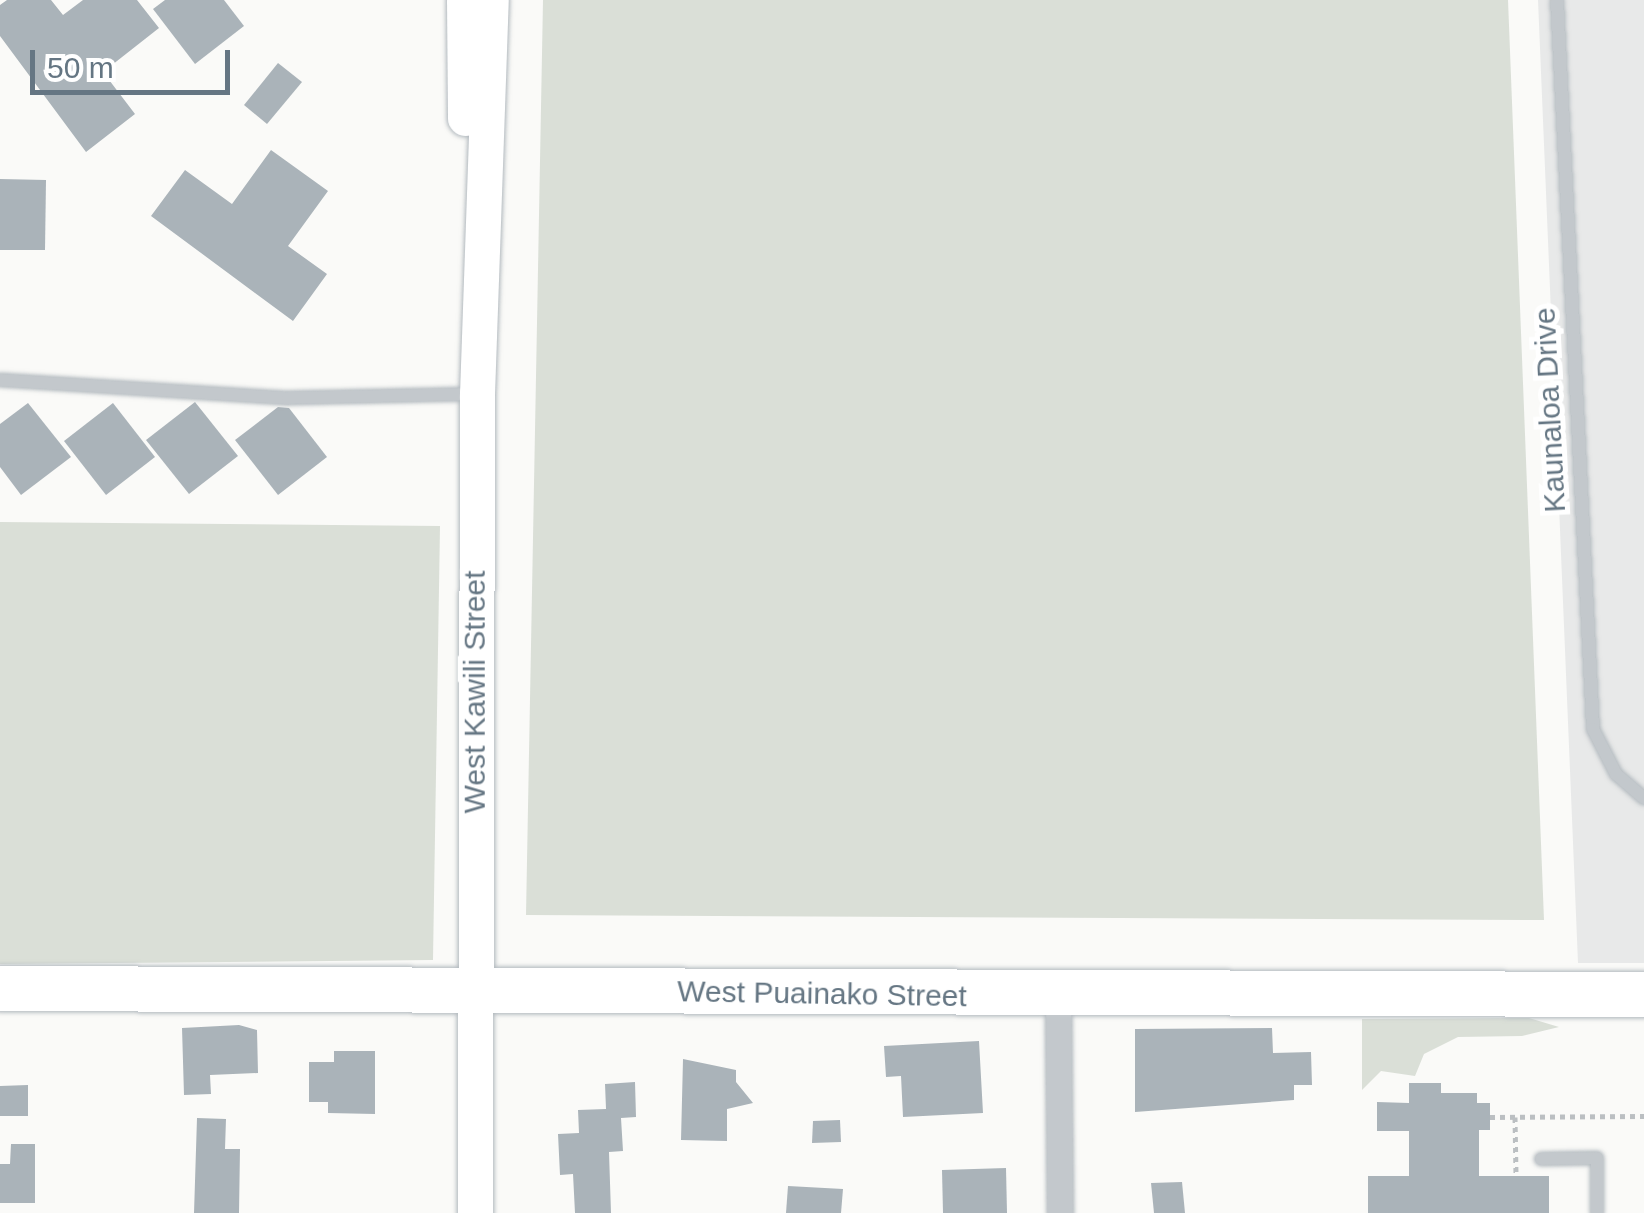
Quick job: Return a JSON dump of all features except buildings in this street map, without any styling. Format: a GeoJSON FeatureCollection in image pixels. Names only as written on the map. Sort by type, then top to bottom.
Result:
{"type":"FeatureCollection","features":[{"type":"Feature","properties":{"kind":"highway","name":"West Puainako Street"},"geometry":{"type":"LineString","coordinates":[[0,988],[1058,996],[1644,994]]}},
{"type":"Feature","properties":{"kind":"street","name":"West Kawili Street"},"geometry":{"type":"LineString","coordinates":[[464,0],[477,394]]}},
{"type":"Feature","properties":{"kind":"street","name":"West Kawili Street"},"geometry":{"type":"LineString","coordinates":[[476,1213],[473,990],[477,394],[492,0]]}},
{"type":"Feature","properties":{"kind":"street"},"geometry":{"type":"LineString","coordinates":[[1058,996],[1060,1213]]}},
{"type":"Feature","properties":{"kind":"lane","name":"Kaunaloa Drive"},"geometry":{"type":"LineString","coordinates":[[1557,0],[1592,729],[1616,774],[1644,798]]}},
{"type":"Feature","properties":{"kind":"lane"},"geometry":{"type":"LineString","coordinates":[[0,380],[288,398],[477,394]]}},
{"type":"Feature","properties":{"kind":"lane"},"geometry":{"type":"LineString","coordinates":[[1540,1159],[1596,1158],[1597,1213]]}},
{"type":"Feature","properties":{"kind":"path"},"geometry":{"type":"LineString","coordinates":[[1490,1118],[1644,1116]]}},
{"type":"Feature","properties":{"kind":"path"},"geometry":{"type":"LineString","coordinates":[[1515,1118],[1516,1176]]}},
{"type":"Feature","properties":{"kind":"shaded area"},"geometry":{"type":"Polygon","coordinates":[[[543,0],[1508,0],[1544,920],[526,915],[543,0]]]}},
{"type":"Feature","properties":{"kind":"shaded area"},"geometry":{"type":"Polygon","coordinates":[[[1538,0],[1644,0],[1644,963],[1578,963],[1538,0]]]}},
{"type":"Feature","properties":{"kind":"shaded area"},"geometry":{"type":"Polygon","coordinates":[[[0,522],[440,526],[433,960],[0,964],[0,522]]]}},
{"type":"Feature","properties":{"kind":"shaded area"},"geometry":{"type":"Polygon","coordinates":[[[1529,1018],[1559,1027],[1522,1036],[1458,1037],[1424,1054],[1415,1076],[1381,1071],[1362,1090],[1362,1019],[1529,1018]]]}}]}
